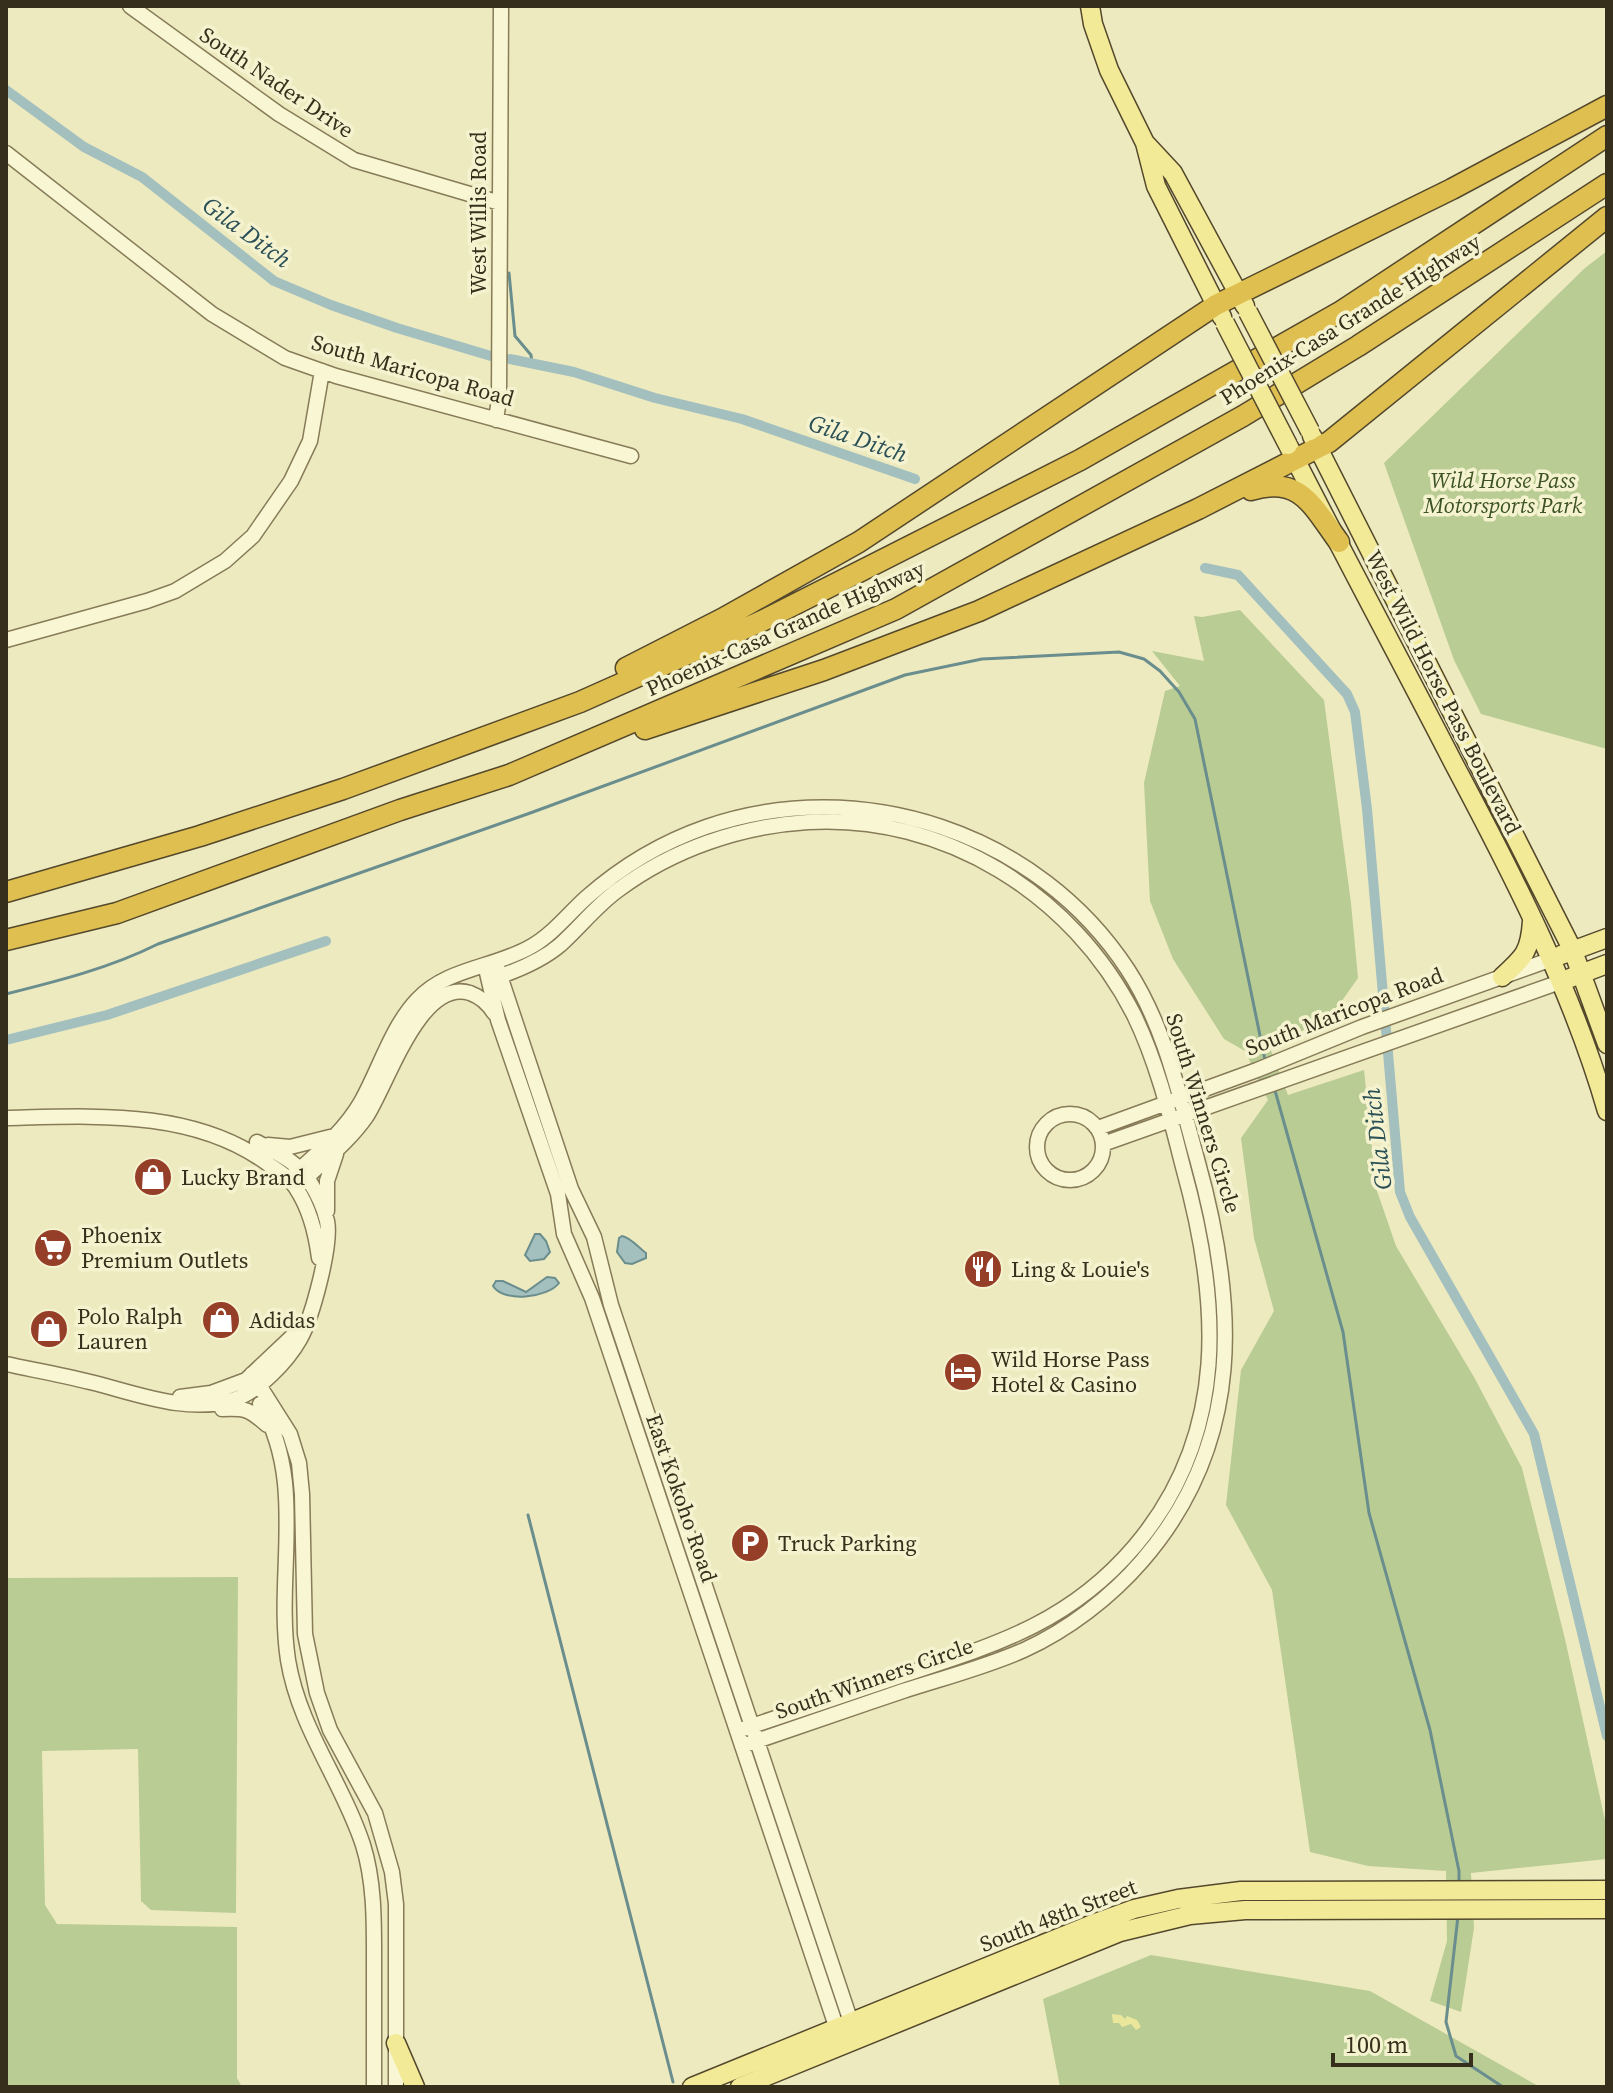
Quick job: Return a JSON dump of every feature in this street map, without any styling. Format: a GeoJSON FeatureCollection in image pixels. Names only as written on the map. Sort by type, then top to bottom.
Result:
{"type":"FeatureCollection","features":[{"type":"Feature","properties":{"kind":"highway"},"geometry":{"type":"LineString","coordinates":[[516,725],[722,619],[859,542],[1221,314],[1238,293],[1452,189],[1607,106]]}},
{"type":"Feature","properties":{"kind":"highway","name":"Phoenix-Casa Grande Highway"},"geometry":{"type":"LineString","coordinates":[[6,892],[271,814],[580,702],[762,621],[1080,460],[1340,312],[1607,136]]}},
{"type":"Feature","properties":{"kind":"highway","name":"Phoenix-Casa Grande Highway"},"geometry":{"type":"LineString","coordinates":[[6,940],[117,913],[400,810],[509,775],[896,609],[1243,416],[1358,346],[1607,184]]}},
{"type":"Feature","properties":{"kind":"highway"},"geometry":{"type":"LineString","coordinates":[[1198,509],[1383,398],[1607,217]]}},
{"type":"Feature","properties":{"kind":"highway"},"geometry":{"type":"LineString","coordinates":[[509,775],[824,670],[979,611],[1198,509],[1255,489],[1281,485],[1296,491],[1310,503],[1339,542]]}},
{"type":"Feature","properties":{"kind":"main road"},"geometry":{"type":"LineString","coordinates":[[1090,6],[1109,70],[1145,143]]}},
{"type":"Feature","properties":{"kind":"main road","name":"West Wild Horse Pass Boulevard"},"geometry":{"type":"LineString","coordinates":[[1145,143],[1173,173],[1314,439],[1573,951],[1607,1044]]}},
{"type":"Feature","properties":{"kind":"main road","name":"West Wild Horse Pass Boulevard"},"geometry":{"type":"LineString","coordinates":[[1145,143],[1156,186],[1497,845],[1552,959],[1595,1068],[1607,1111]]}},
{"type":"Feature","properties":{"kind":"main road"},"geometry":{"type":"LineString","coordinates":[[1502,977],[1528,950],[1532,918]]}},
{"type":"Feature","properties":{"kind":"main road","name":"South Maricopa Road"},"geometry":{"type":"LineString","coordinates":[[1552,959],[1607,938]]}},
{"type":"Feature","properties":{"kind":"main road","name":"South Maricopa Road"},"geometry":{"type":"LineString","coordinates":[[1560,982],[1607,964]]}},
{"type":"Feature","properties":{"kind":"main road","name":"South 48th Street"},"geometry":{"type":"LineString","coordinates":[[692,2087],[847,2034],[1120,1932],[1190,1915],[1607,1890]]}},
{"type":"Feature","properties":{"kind":"main road","name":"South 48th Street"},"geometry":{"type":"LineString","coordinates":[[1472,1899],[1607,1909]]}},
{"type":"Feature","properties":{"kind":"main road","name":"South 48th Street"},"geometry":{"type":"LineString","coordinates":[[740,2087],[847,2034]]}},
{"type":"Feature","properties":{"kind":"main road"},"geometry":{"type":"LineString","coordinates":[[396,2043],[415,2087]]}},
{"type":"Feature","properties":{"kind":"street","name":"South Nader Drive"},"geometry":{"type":"LineString","coordinates":[[130,6],[279,114],[354,160],[500,203]]}},
{"type":"Feature","properties":{"kind":"street","name":"West Willis Road"},"geometry":{"type":"LineString","coordinates":[[496,420],[499,399],[501,6]]}},
{"type":"Feature","properties":{"kind":"street","name":"South Maricopa Road"},"geometry":{"type":"LineString","coordinates":[[6,153],[212,314],[285,358],[322,371],[631,456]]}},
{"type":"Feature","properties":{"kind":"street"},"geometry":{"type":"LineString","coordinates":[[6,640],[175,591],[225,561],[253,536],[291,481],[310,441],[322,371]]}},
{"type":"Feature","properties":{"kind":"street","name":"South Winners Circle"},"geometry":{"type":"LineString","coordinates":[[495,978],[540,959],[560,945],[594,909],[619,889],[662,862],[710,841],[759,813],[813,806],[863,808],[912,817],[959,832],[1007,855],[1057,891],[1095,929],[1126,967],[1151,1011],[1171,1065],[1180,1098],[1178,1119],[1198,1221],[1214,1270],[1227,1335],[1219,1409],[1213,1433],[1195,1479],[1170,1525],[1142,1561],[1117,1586],[1076,1621],[1024,1650],[739,1738]]}},
{"type":"Feature","properties":{"kind":"street","name":"South Winners Circle"},"geometry":{"type":"LineString","coordinates":[[298,1178],[350,1120],[412,1006],[431,987],[535,945],[605,882],[658,848],[705,827],[860,823],[908,831],[952,845],[999,869],[1049,905],[1083,938],[1113,978],[1135,1017],[1165,1104],[1178,1119]]}},
{"type":"Feature","properties":{"kind":"street"},"geometry":{"type":"LineString","coordinates":[[1024,886],[1033,874]]}},
{"type":"Feature","properties":{"kind":"street","name":"South Maricopa Road"},"geometry":{"type":"LineString","coordinates":[[1098,1128],[1257,1070],[1362,1027],[1552,959]]}},
{"type":"Feature","properties":{"kind":"street","name":"East Kokoho Road"},"geometry":{"type":"LineString","coordinates":[[490,963],[574,1196],[600,1256],[607,1294],[754,1733],[847,2034]]}},
{"type":"Feature","properties":{"kind":"street","name":"East Kokoho Road"},"geometry":{"type":"LineString","coordinates":[[495,978],[498,1020],[558,1201],[564,1234],[587,1283],[739,1738],[847,2034]]}},
{"type":"Feature","properties":{"kind":"street","name":"South Maricopa Road"},"geometry":{"type":"LineString","coordinates":[[1103,1144],[1560,982]]}},
{"type":"Feature","properties":{"kind":"street"},"geometry":{"type":"LineString","coordinates":[[298,1178],[339,1148],[368,1115],[411,1033],[433,1003],[444,995],[462,991],[483,999],[498,1020]]}},
{"type":"Feature","properties":{"kind":"street"},"geometry":{"type":"LineString","coordinates":[[1171,1065],[1183,1078],[1193,1082],[1237,1070],[1257,1070]]}},
{"type":"Feature","properties":{"kind":"street"},"geometry":{"type":"LineString","coordinates":[[1081,1115],[1098,1128],[1103,1144],[1102,1154],[1092,1171],[1071,1180],[1050,1172],[1042,1164],[1038,1153],[1041,1131],[1058,1116],[1081,1115]]}},
{"type":"Feature","properties":{"kind":"street"},"geometry":{"type":"LineString","coordinates":[[6,1118],[171,1122],[221,1137],[290,1147],[334,1135],[350,1120]]}},
{"type":"Feature","properties":{"kind":"street"},"geometry":{"type":"LineString","coordinates":[[221,1137],[298,1178],[317,1241],[321,1277]]}},
{"type":"Feature","properties":{"kind":"street"},"geometry":{"type":"LineString","coordinates":[[257,1142],[298,1178],[327,1223]]}},
{"type":"Feature","properties":{"kind":"street"},"geometry":{"type":"LineString","coordinates":[[178,1404],[206,1405],[232,1400],[300,1339],[321,1277],[327,1223],[327,1181],[339,1148]]}},
{"type":"Feature","properties":{"kind":"street"},"geometry":{"type":"LineString","coordinates":[[558,1201],[574,1196]]}},
{"type":"Feature","properties":{"kind":"street"},"geometry":{"type":"LineString","coordinates":[[156,1398],[211,1393],[253,1383],[294,1333],[304,1326]]}},
{"type":"Feature","properties":{"kind":"street"},"geometry":{"type":"LineString","coordinates":[[292,1349],[289,1362],[277,1377],[275,1389],[283,1433],[287,1501],[287,1646],[298,1700],[313,1738],[345,1797],[369,1872],[374,1924],[374,2087]]}},
{"type":"Feature","properties":{"kind":"street"},"geometry":{"type":"LineString","coordinates":[[6,1364],[156,1398],[195,1410],[243,1408],[283,1433]]}},
{"type":"Feature","properties":{"kind":"street"},"geometry":{"type":"LineString","coordinates":[[253,1383],[283,1433],[301,1476],[305,1634],[312,1674],[330,1730],[379,1824],[395,1891],[396,2087]]}},
{"type":"Feature","properties":{"kind":"street"},"geometry":{"type":"LineString","coordinates":[[631,1416],[646,1411]]}},
{"type":"Feature","properties":{"kind":"street"},"geometry":{"type":"LineString","coordinates":[[313,1738],[330,1730]]}},
{"type":"Feature","properties":{"kind":"street"},"geometry":{"type":"LineString","coordinates":[[374,1924],[396,1924]]}},
{"type":"Feature","properties":{"kind":"green space","name":"Wild Horse Pass Motorsports Park"},"geometry":{"type":"Polygon","coordinates":[[[1607,251],[1607,749],[1481,714],[1454,660],[1384,463],[1585,268],[1607,251]]]}},
{"type":"Feature","properties":{"kind":"green space"},"geometry":{"type":"Polygon","coordinates":[[[1240,610],[1324,700],[1358,978],[1332,1015],[1270,1048],[1288,1095],[1364,1070],[1376,1188],[1396,1246],[1474,1377],[1522,1468],[1565,1639],[1607,1829],[1607,1859],[1471,1873],[1474,1928],[1461,2012],[1430,2001],[1447,1941],[1446,1871],[1368,1866],[1310,1852],[1272,1590],[1226,1505],[1241,1370],[1274,1311],[1254,1238],[1241,1138],[1268,1100],[1245,1051],[1224,1039],[1173,959],[1150,901],[1144,783],[1165,691],[1180,686],[1152,651],[1204,661],[1194,616],[1240,610]]]}},
{"type":"Feature","properties":{"kind":"green space"},"geometry":{"type":"Polygon","coordinates":[[[238,1577],[236,1913],[151,1910],[141,1901],[138,1749],[42,1751],[45,1905],[57,1924],[237,1927],[237,2078],[242,2087],[6,2087],[6,1578],[238,1577]]]}},
{"type":"Feature","properties":{"kind":"green space"},"geometry":{"type":"Polygon","coordinates":[[[1151,1955],[1370,1991],[1540,2087],[1060,2087],[1043,1999],[1151,1955]]]}},
{"type":"Feature","properties":{"kind":"sand"},"geometry":{"type":"Polygon","coordinates":[[[1112,2014],[1137,2020],[1141,2027],[1136,2030],[1131,2024],[1122,2027],[1119,2023],[1113,2023],[1112,2014]]]}},
{"type":"Feature","properties":{"kind":"water"},"geometry":{"type":"Polygon","coordinates":[[[535,1234],[540,1234],[546,1241],[550,1252],[544,1259],[530,1261],[525,1255],[535,1234]]]}},
{"type":"Feature","properties":{"kind":"water"},"geometry":{"type":"Polygon","coordinates":[[[622,1236],[646,1253],[646,1258],[632,1264],[625,1263],[617,1252],[622,1236]]]}},
{"type":"Feature","properties":{"kind":"water"},"geometry":{"type":"Polygon","coordinates":[[[547,1277],[555,1278],[559,1283],[536,1295],[506,1295],[493,1286],[496,1281],[503,1281],[526,1292],[547,1277]]]}},
{"type":"Feature","properties":{"kind":"waterway","name":"Gila Ditch"},"geometry":{"type":"LineString","coordinates":[[6,90],[84,147],[142,177],[274,281],[397,328],[491,356]]}},
{"type":"Feature","properties":{"kind":"waterway"},"geometry":{"type":"LineString","coordinates":[[509,273],[515,336],[531,355],[532,364]]}},
{"type":"Feature","properties":{"kind":"waterway","name":"Gila Ditch"},"geometry":{"type":"LineString","coordinates":[[510,359],[574,372],[655,398],[742,419],[915,479]]}},
{"type":"Feature","properties":{"kind":"waterway","name":"Gila Ditch"},"geometry":{"type":"LineString","coordinates":[[1205,568],[1238,575],[1347,694],[1355,712],[1367,809],[1400,1192],[1410,1217],[1534,1434],[1607,1736]]}},
{"type":"Feature","properties":{"kind":"waterway"},"geometry":{"type":"LineString","coordinates":[[6,994],[103,967],[158,944],[533,812],[905,675],[982,659],[1119,652],[1144,659],[1160,671],[1179,692],[1195,719],[1265,1060]]}},
{"type":"Feature","properties":{"kind":"waterway"},"geometry":{"type":"LineString","coordinates":[[6,1040],[107,1015],[326,941]]}},
{"type":"Feature","properties":{"kind":"waterway"},"geometry":{"type":"LineString","coordinates":[[1274,1087],[1343,1332],[1369,1513],[1430,1730],[1459,1871],[1459,1884]]}},
{"type":"Feature","properties":{"kind":"waterway"},"geometry":{"type":"LineString","coordinates":[[528,1515],[673,2082]]}},
{"type":"Feature","properties":{"kind":"waterway"},"geometry":{"type":"LineString","coordinates":[[1458,1916],[1446,2022],[1456,2056],[1503,2087]]}},
{"type":"Feature","properties":{"kind":"place","name":"Lucky Brand"},"geometry":{"type":"Point","coordinates":[153,1177]}},
{"type":"Feature","properties":{"kind":"place","name":"Phoenix Premium Outlets"},"geometry":{"type":"Point","coordinates":[53,1248]}},
{"type":"Feature","properties":{"kind":"place","name":"Ling & Louie's"},"geometry":{"type":"Point","coordinates":[983,1269]}},
{"type":"Feature","properties":{"kind":"place","name":"Adidas"},"geometry":{"type":"Point","coordinates":[221,1320]}},
{"type":"Feature","properties":{"kind":"place","name":"Polo Ralph Lauren"},"geometry":{"type":"Point","coordinates":[49,1329]}},
{"type":"Feature","properties":{"kind":"place","name":"Wild Horse Pass Hotel & Casino"},"geometry":{"type":"Point","coordinates":[963,1372]}},
{"type":"Feature","properties":{"kind":"place","name":"Truck Parking"},"geometry":{"type":"Point","coordinates":[750,1543]}}]}
